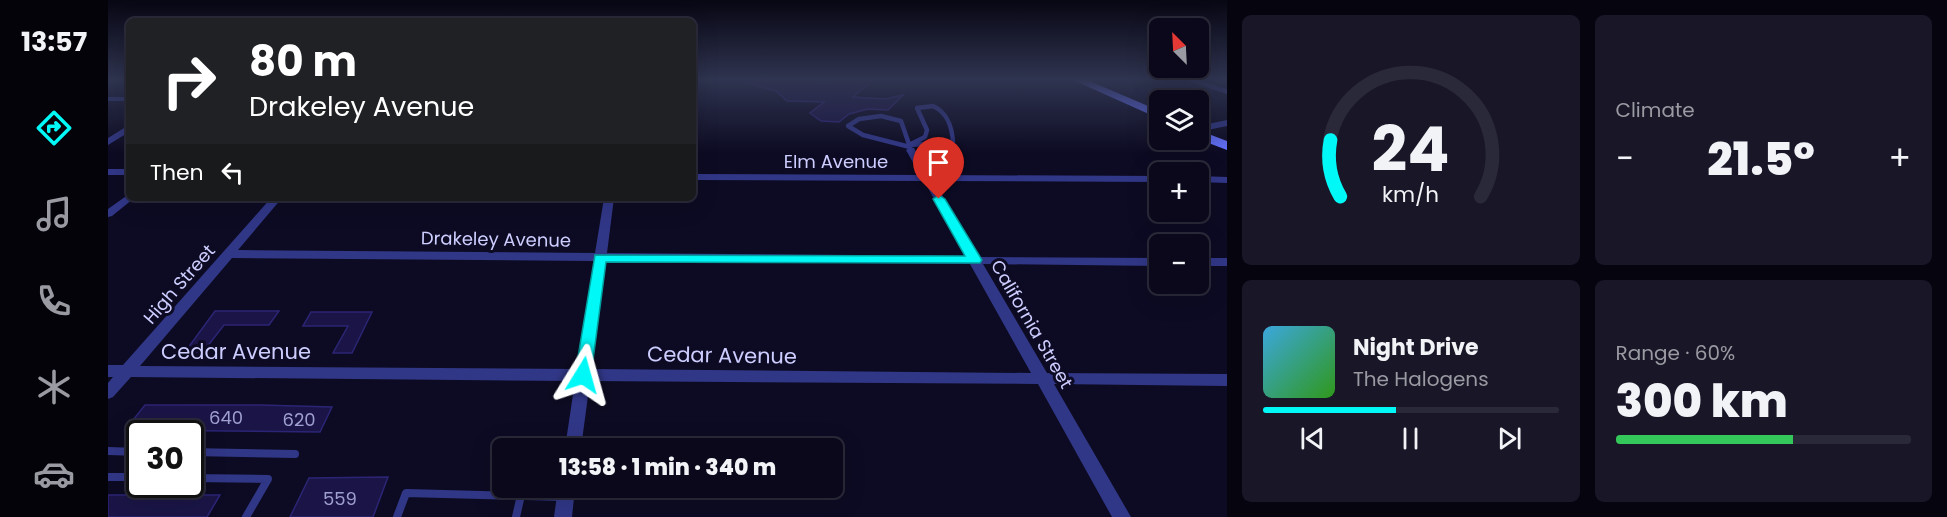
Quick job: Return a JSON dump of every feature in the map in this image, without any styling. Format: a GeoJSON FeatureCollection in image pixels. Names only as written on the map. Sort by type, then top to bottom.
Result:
{"type":"FeatureCollection","features":[{"type":"Feature","properties":{"kind":"main road"},"geometry":{"type":"LineString","coordinates":[[1133,104],[1149,111]]}},
{"type":"Feature","properties":{"kind":"main road"},"geometry":{"type":"LineString","coordinates":[[1209,139],[1227,147]]}},
{"type":"Feature","properties":{"kind":"street"},"geometry":{"type":"LineString","coordinates":[[1209,127],[1227,123]]}},
{"type":"Feature","properties":{"kind":"street"},"geometry":{"type":"LineString","coordinates":[[108,142],[126,130]]}},
{"type":"Feature","properties":{"kind":"street","name":"California Street"},"geometry":{"type":"LineString","coordinates":[[910,147],[1122,517]]}},
{"type":"Feature","properties":{"kind":"street"},"geometry":{"type":"LineString","coordinates":[[108,172],[126,172]]}},
{"type":"Feature","properties":{"kind":"street","name":"Elm Avenue"},"geometry":{"type":"LineString","coordinates":[[696,177],[1149,179]]}},
{"type":"Feature","properties":{"kind":"street"},"geometry":{"type":"LineString","coordinates":[[1209,179],[1227,180]]}},
{"type":"Feature","properties":{"kind":"street"},"geometry":{"type":"LineString","coordinates":[[108,214],[126,199]]}},
{"type":"Feature","properties":{"kind":"street","name":"High Street"},"geometry":{"type":"LineString","coordinates":[[108,393],[274,201]]}},
{"type":"Feature","properties":{"kind":"street"},"geometry":{"type":"LineString","coordinates":[[574,438],[609,201]]}},
{"type":"Feature","properties":{"kind":"street","name":"Drakeley Avenue"},"geometry":{"type":"LineString","coordinates":[[228,254],[1149,262]]}},
{"type":"Feature","properties":{"kind":"street"},"geometry":{"type":"LineString","coordinates":[[1209,262],[1227,262]]}},
{"type":"Feature","properties":{"kind":"street","name":"Cedar Avenue"},"geometry":{"type":"LineString","coordinates":[[108,371],[1227,380]]}},
{"type":"Feature","properties":{"kind":"street"},"geometry":{"type":"LineString","coordinates":[[563,517],[566,498]]}},
{"type":"Feature","properties":{"kind":"lane"},"geometry":{"type":"LineString","coordinates":[[910,147],[901,121],[892,117],[881,115],[853,121],[848,126],[863,135],[910,147],[953,142],[949,122],[939,108],[933,106],[917,108],[927,130],[925,137],[910,147]]}},
{"type":"Feature","properties":{"kind":"lane"},"geometry":{"type":"LineString","coordinates":[[108,451],[126,452]]}},
{"type":"Feature","properties":{"kind":"lane"},"geometry":{"type":"LineString","coordinates":[[204,452],[295,454]]}},
{"type":"Feature","properties":{"kind":"lane"},"geometry":{"type":"LineString","coordinates":[[108,477],[126,477]]}},
{"type":"Feature","properties":{"kind":"lane"},"geometry":{"type":"LineString","coordinates":[[204,478],[268,478],[246,517]]}},
{"type":"Feature","properties":{"kind":"lane"},"geometry":{"type":"LineString","coordinates":[[397,517],[406,493],[492,495]]}},
{"type":"Feature","properties":{"kind":"lane"},"geometry":{"type":"LineString","coordinates":[[516,517],[519,498]]}},
{"type":"Feature","properties":{"kind":"building"},"geometry":{"type":"Polygon","coordinates":[[[821,104],[894,104],[888,110],[868,109],[849,114],[839,122],[821,121],[810,113],[821,104]]]}},
{"type":"Feature","properties":{"kind":"building"},"geometry":{"type":"Polygon","coordinates":[[[215,311],[279,311],[269,325],[224,325],[203,352],[185,352],[215,311]]]}},
{"type":"Feature","properties":{"kind":"building"},"geometry":{"type":"Polygon","coordinates":[[[311,312],[372,312],[352,353],[333,353],[348,326],[303,326],[311,312]]]}},
{"type":"Feature","properties":{"kind":"building"},"geometry":{"type":"Polygon","coordinates":[[[145,405],[332,407],[320,432],[204,431],[204,420],[133,420],[145,405]]]}},
{"type":"Feature","properties":{"kind":"building"},"geometry":{"type":"Polygon","coordinates":[[[388,477],[373,517],[290,517],[309,478],[388,477]]]}},
{"type":"Feature","properties":{"kind":"building"},"geometry":{"type":"Polygon","coordinates":[[[108,495],[126,495],[126,498],[204,498],[204,495],[220,495],[207,517],[108,517],[108,495]]]}},
{"type":"Feature","properties":{"kind":"route"},"geometry":{"type":"LineString","coordinates":[[583,375],[600,258],[975,260],[939,199]]}}]}
